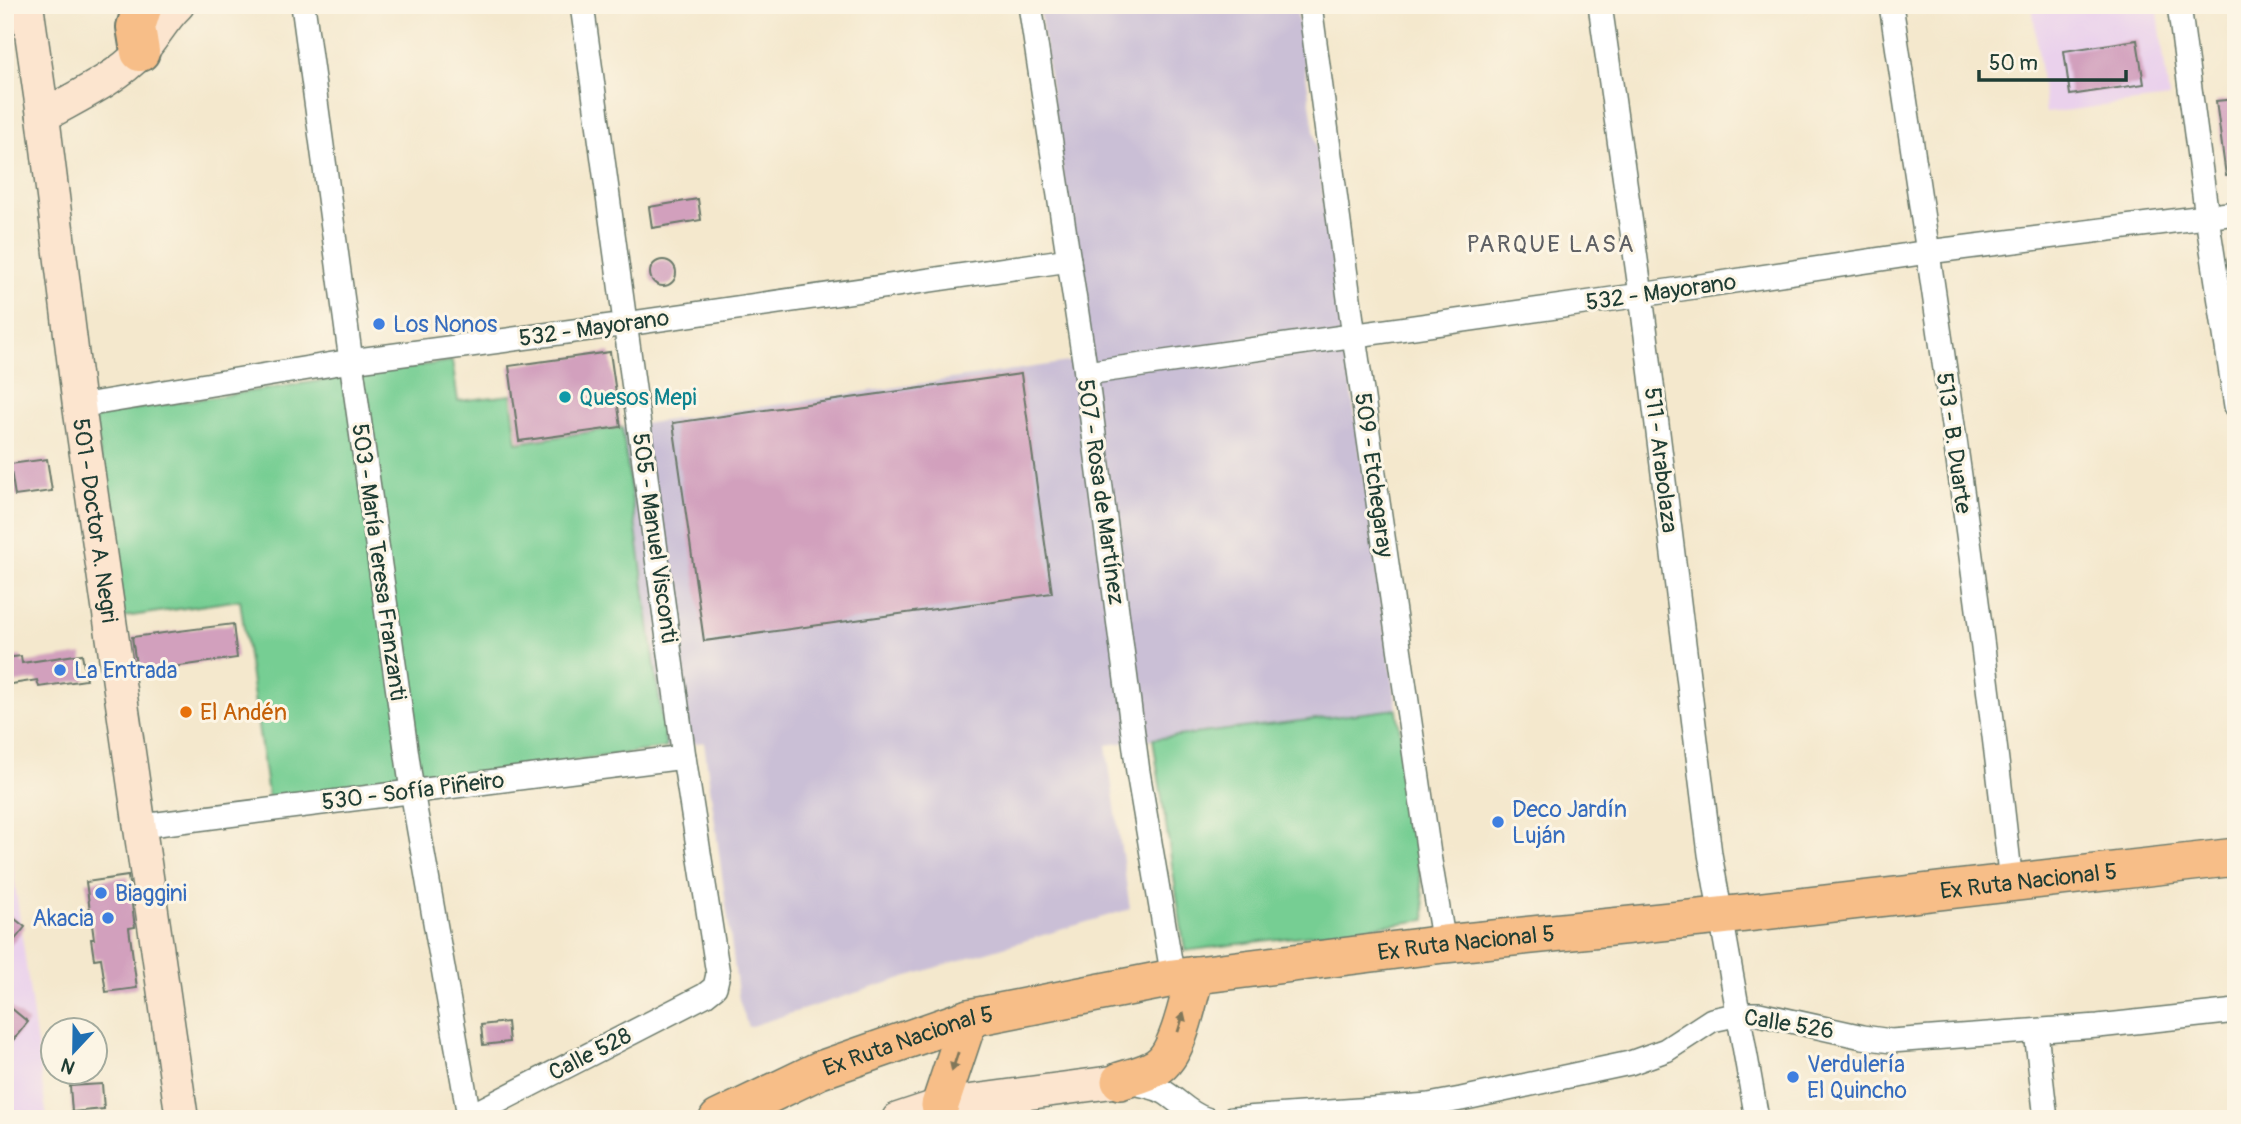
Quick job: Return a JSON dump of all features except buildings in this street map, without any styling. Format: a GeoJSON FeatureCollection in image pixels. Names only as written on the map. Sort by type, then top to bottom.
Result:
{"type":"FeatureCollection","features":[{"type":"Feature","properties":{"kind":"highway"},"geometry":{"type":"LineString","coordinates":[[141,52],[136,27],[143,5]]}},
{"type":"Feature","properties":{"kind":"main road","name":"Ex Ruta Nacional 5"},"geometry":{"type":"LineString","coordinates":[[718,1119],[820,1070],[969,1018],[1184,976],[1444,944],[1720,916],[2236,857]]}},
{"type":"Feature","properties":{"kind":"main road"},"geometry":{"type":"LineString","coordinates":[[1120,1081],[1157,1067],[1168,1058],[1174,1045],[1184,976]]}},
{"type":"Feature","properties":{"kind":"main road"},"geometry":{"type":"LineString","coordinates":[[940,1105],[969,1018]]}},
{"type":"Feature","properties":{"kind":"street"},"geometry":{"type":"LineString","coordinates":[[43,116],[122,69],[141,52],[160,24],[178,5]]}},
{"type":"Feature","properties":{"kind":"street","name":"503 - María Teresa Franzanti"},"geometry":{"type":"LineString","coordinates":[[303,5],[412,791],[466,1118]]}},
{"type":"Feature","properties":{"kind":"street","name":"505 - Manuel Visconti"},"geometry":{"type":"LineString","coordinates":[[583,5],[684,757],[718,975],[715,987]]}},
{"type":"Feature","properties":{"kind":"street","name":"507 - Rosa de Martínez"},"geometry":{"type":"LineString","coordinates":[[1030,5],[1086,373],[1138,772],[1184,976]]}},
{"type":"Feature","properties":{"kind":"street","name":"509 - Etchegaray"},"geometry":{"type":"LineString","coordinates":[[1310,5],[1354,336],[1444,944]]}},
{"type":"Feature","properties":{"kind":"street","name":"511 - Arabolaza"},"geometry":{"type":"LineString","coordinates":[[1600,5],[1641,295],[1720,916],[1740,1014],[1757,1119]]}},
{"type":"Feature","properties":{"kind":"street","name":"513 - B. Duarte"},"geometry":{"type":"LineString","coordinates":[[1891,5],[1928,252],[2001,788],[2011,883]]}},
{"type":"Feature","properties":{"kind":"street"},"geometry":{"type":"LineString","coordinates":[[2179,5],[2207,217],[2236,406]]}},
{"type":"Feature","properties":{"kind":"street","name":"501 - Doctor A. Negri"},"geometry":{"type":"LineString","coordinates":[[28,18],[43,116],[79,406],[142,826],[182,1119]]}},
{"type":"Feature","properties":{"kind":"street","name":"532 - Mayorano"},"geometry":{"type":"LineString","coordinates":[[1086,373],[1928,252],[2236,213]]}},
{"type":"Feature","properties":{"kind":"street","name":"532 - Mayorano"},"geometry":{"type":"LineString","coordinates":[[79,406],[351,361],[1069,260]]}},
{"type":"Feature","properties":{"kind":"street","name":"530 - Sofía Piñeiro"},"geometry":{"type":"LineString","coordinates":[[142,826],[684,757]]}},
{"type":"Feature","properties":{"kind":"street","name":"Calle 528"},"geometry":{"type":"LineString","coordinates":[[466,1118],[705,995],[715,987]]}},
{"type":"Feature","properties":{"kind":"street","name":"Calle 526"},"geometry":{"type":"LineString","coordinates":[[1232,1119],[1429,1105],[1463,1109],[1630,1063],[1666,1050],[1712,1020],[1740,1014],[1759,1014],[1891,1041],[2036,1032],[2236,1011]]}},
{"type":"Feature","properties":{"kind":"street"},"geometry":{"type":"LineString","coordinates":[[2036,1032],[2046,1119]]}},
{"type":"Feature","properties":{"kind":"street"},"geometry":{"type":"LineString","coordinates":[[1168,1058],[1180,1111]]}},
{"type":"Feature","properties":{"kind":"street"},"geometry":{"type":"LineString","coordinates":[[898,1119],[940,1105],[1120,1081],[1164,1092],[1180,1111],[1206,1119]]}},
{"type":"Feature","properties":{"kind":"shaded area"},"geometry":{"type":"Polygon","coordinates":[[[1039,5],[1296,5],[1397,709],[1106,745],[1130,909],[748,1027],[739,1000],[704,742],[666,748],[622,427],[1089,359],[1039,5]]]}},
{"type":"Feature","properties":{"kind":"shaded area"},"geometry":{"type":"Polygon","coordinates":[[[2032,5],[2157,5],[2169,98],[2046,113],[2032,5]]]}},
{"type":"Feature","properties":{"kind":"shaded area"},"geometry":{"type":"Polygon","coordinates":[[[5,810],[38,1053],[38,1086],[43,1086],[47,1119],[5,1119],[5,810]]]}},
{"type":"Feature","properties":{"kind":"green space"},"geometry":{"type":"Polygon","coordinates":[[[452,361],[458,401],[511,395],[517,443],[622,427],[666,748],[269,802],[240,600],[124,617],[94,415],[452,361]]]}},
{"type":"Feature","properties":{"kind":"green space"},"geometry":{"type":"Polygon","coordinates":[[[1397,709],[1426,920],[1185,951],[1153,739],[1397,709]]]}},
{"type":"Feature","properties":{"kind":"place","name":"Los Nonos"},"geometry":{"type":"Point","coordinates":[379,324]}},
{"type":"Feature","properties":{"kind":"place","name":"Quesos Mepi"},"geometry":{"type":"Point","coordinates":[565,397]}},
{"type":"Feature","properties":{"kind":"place","name":"La Entrada"},"geometry":{"type":"Point","coordinates":[60,670]}},
{"type":"Feature","properties":{"kind":"place","name":"El Andén"},"geometry":{"type":"Point","coordinates":[186,712]}},
{"type":"Feature","properties":{"kind":"place","name":"Deco Jardín Luján"},"geometry":{"type":"Point","coordinates":[1498,822]}},
{"type":"Feature","properties":{"kind":"place","name":"Biaggini"},"geometry":{"type":"Point","coordinates":[101,893]}},
{"type":"Feature","properties":{"kind":"place","name":"Akacia"},"geometry":{"type":"Point","coordinates":[108,918]}},
{"type":"Feature","properties":{"kind":"place","name":"Verdulería El Quincho"},"geometry":{"type":"Point","coordinates":[1793,1077]}},
{"type":"Feature","properties":{"kind":"district","name":"PARQUE LASA"},"geometry":{"type":"Point","coordinates":[1551,244]}}]}
